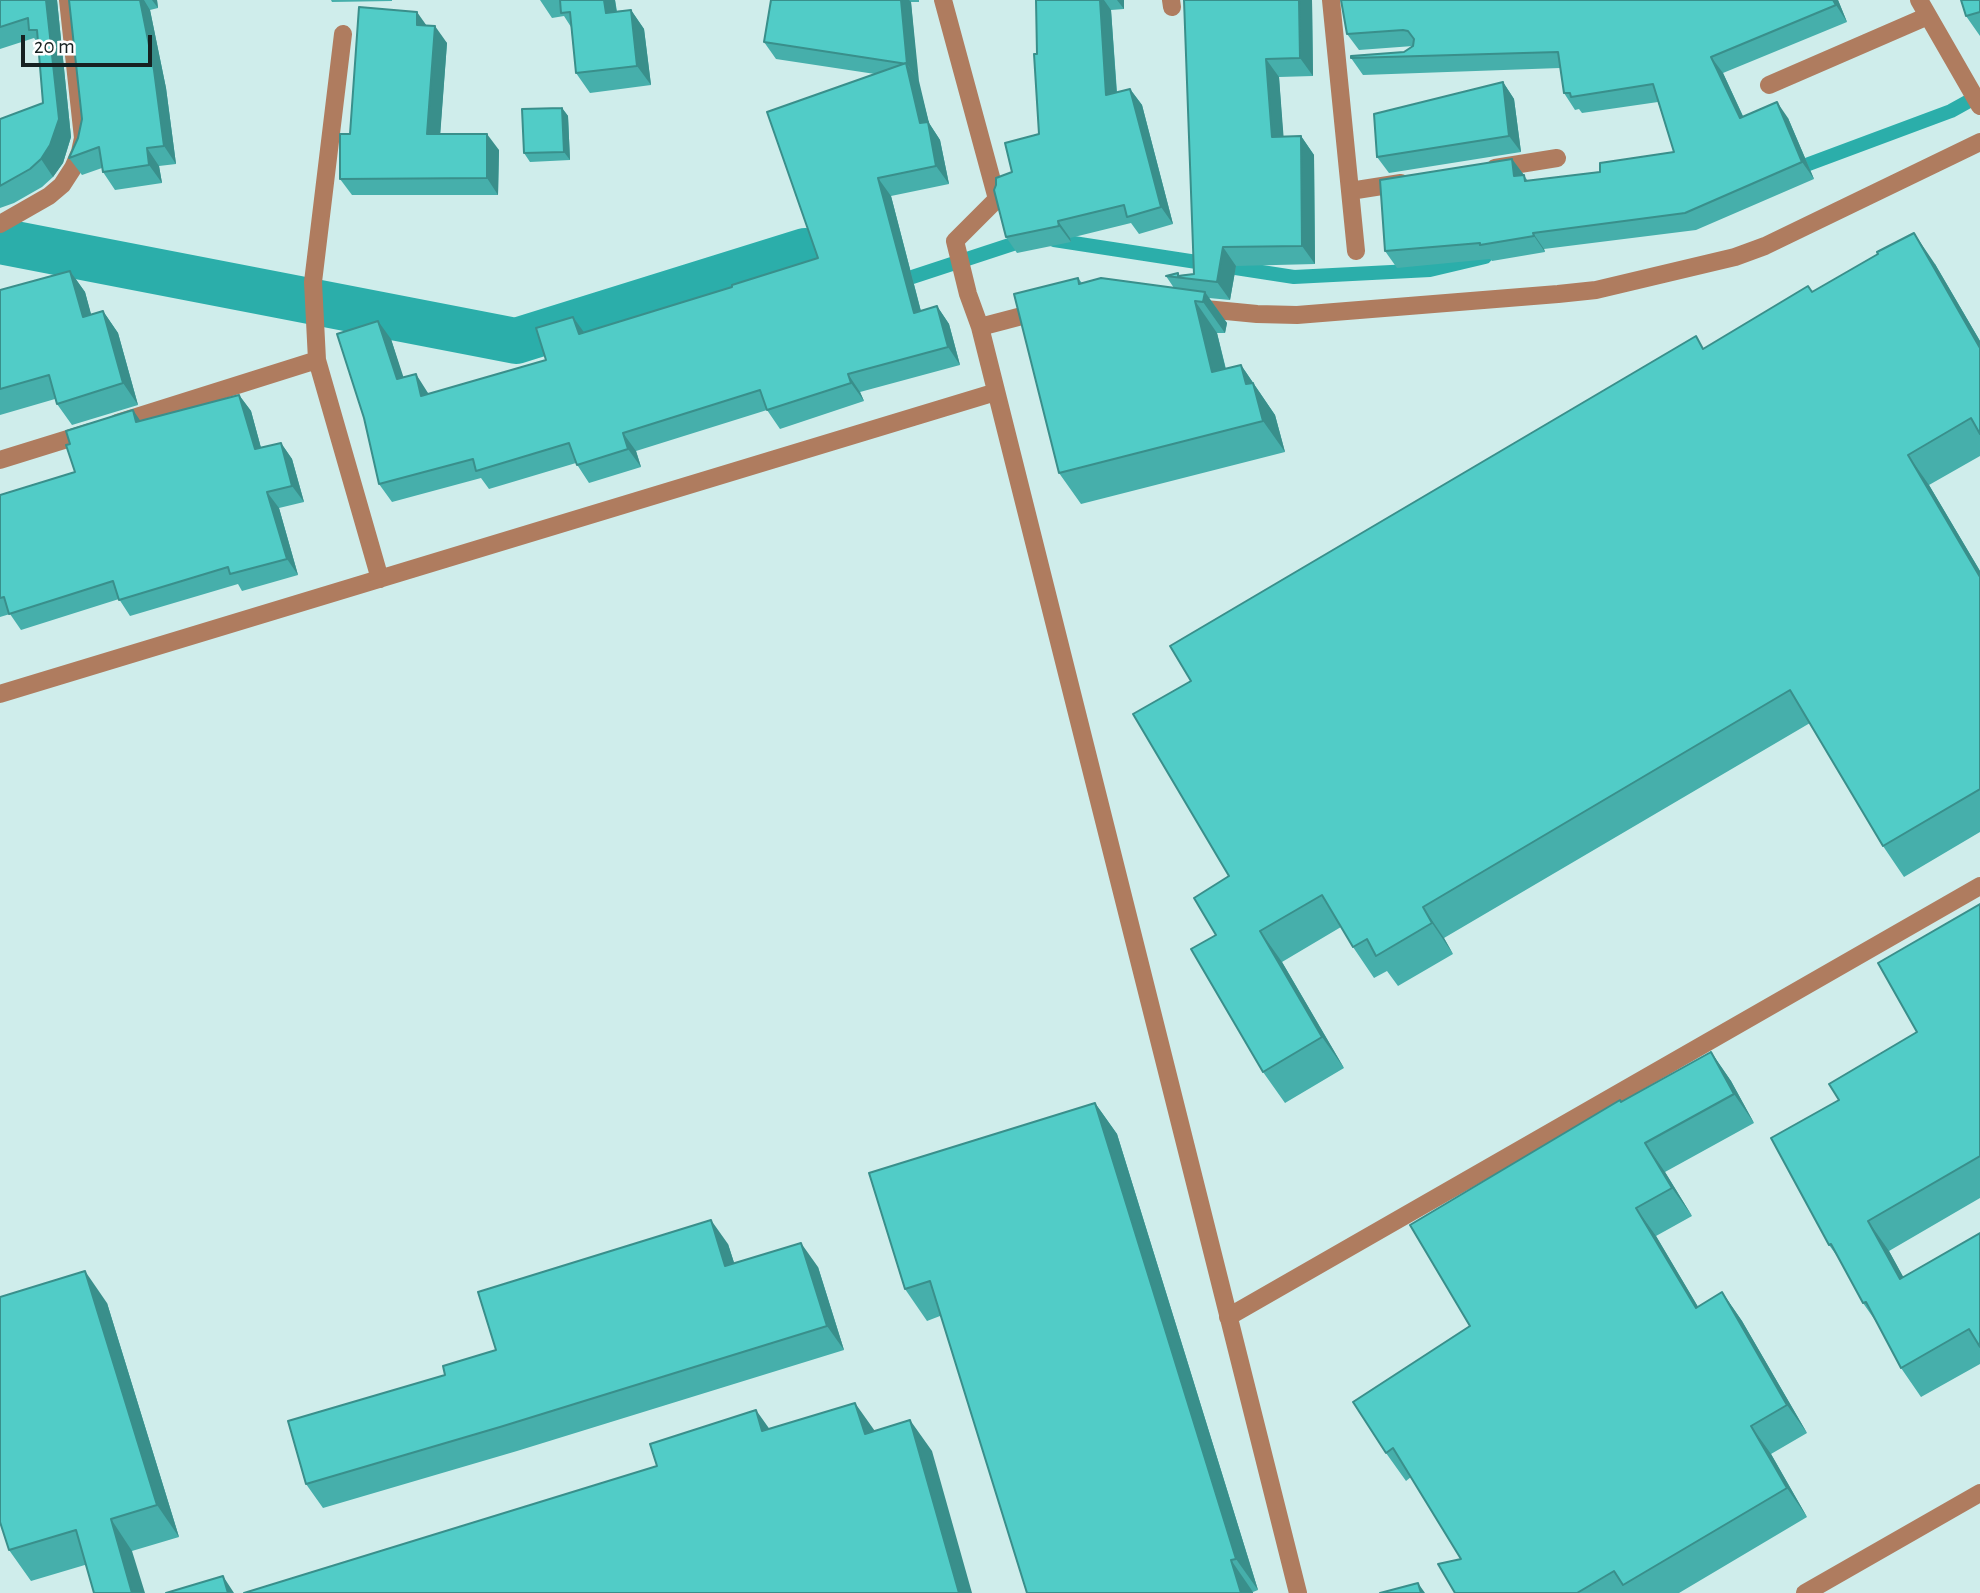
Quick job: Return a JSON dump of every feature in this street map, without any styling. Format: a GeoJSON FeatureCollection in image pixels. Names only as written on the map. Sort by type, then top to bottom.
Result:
{"type":"FeatureCollection","features":[{"type":"Feature","properties":{"kind":"street"},"geometry":{"type":"LineString","coordinates":[[0,224],[49,196],[62,185],[74,168],[80,152],[83,138],[68,0]]}},
{"type":"Feature","properties":{"kind":"street"},"geometry":{"type":"LineString","coordinates":[[943,0],[997,199],[955,241],[968,294],[980,327],[1298,1593]]}},
{"type":"Feature","properties":{"kind":"street"},"geometry":{"type":"LineString","coordinates":[[1331,0],[1344,62],[1350,191],[1356,251]]}},
{"type":"Feature","properties":{"kind":"street"},"geometry":{"type":"LineString","coordinates":[[1769,85],[1924,8],[1974,83],[1980,106]]}},
{"type":"Feature","properties":{"kind":"street"},"geometry":{"type":"LineString","coordinates":[[344,34],[313,282],[317,360],[380,579]]}},
{"type":"Feature","properties":{"kind":"street"},"geometry":{"type":"LineString","coordinates":[[1174,305],[1257,314],[1297,315],[1596,290],[1735,257],[1765,246],[1980,142]]}},
{"type":"Feature","properties":{"kind":"street"},"geometry":{"type":"LineString","coordinates":[[1474,171],[1557,158]]}},
{"type":"Feature","properties":{"kind":"street"},"geometry":{"type":"LineString","coordinates":[[1350,191],[1419,180]]}},
{"type":"Feature","properties":{"kind":"street"},"geometry":{"type":"LineString","coordinates":[[980,327],[1060,306]]}},
{"type":"Feature","properties":{"kind":"street"},"geometry":{"type":"LineString","coordinates":[[0,460],[317,360]]}},
{"type":"Feature","properties":{"kind":"street"},"geometry":{"type":"LineString","coordinates":[[0,694],[996,392]]}},
{"type":"Feature","properties":{"kind":"street"},"geometry":{"type":"LineString","coordinates":[[1228,1317],[1980,886]]}},
{"type":"Feature","properties":{"kind":"street"},"geometry":{"type":"LineString","coordinates":[[1805,1593],[1980,1493]]}},
{"type":"Feature","properties":{"kind":"building"},"geometry":{"type":"Polygon","coordinates":[[[0,0],[46,0],[59,119],[50,145],[41,159],[30,169],[0,186],[0,119],[43,103],[37,30],[29,30],[28,18],[0,27],[0,0]]]}},
{"type":"Feature","properties":{"kind":"building"},"geometry":{"type":"Polygon","coordinates":[[[69,0],[140,0],[154,70],[164,146],[147,148],[149,165],[103,172],[99,147],[69,158],[78,138],[82,119],[69,0]]]}},
{"type":"Feature","properties":{"kind":"building"},"geometry":{"type":"Polygon","coordinates":[[[560,0],[604,0],[606,13],[631,10],[637,66],[576,73],[570,12],[561,13],[560,0]]]}},
{"type":"Feature","properties":{"kind":"building"},"geometry":{"type":"Polygon","coordinates":[[[771,0],[901,0],[907,64],[764,42],[771,0]]]}},
{"type":"Feature","properties":{"kind":"building"},"geometry":{"type":"Polygon","coordinates":[[[1036,0],[1100,0],[1106,95],[1130,89],[1161,207],[1127,217],[1124,205],[1058,221],[1059,226],[1006,237],[994,190],[996,178],[1012,172],[1005,143],[1039,134],[1034,54],[1037,54],[1036,0]]]}},
{"type":"Feature","properties":{"kind":"building"},"geometry":{"type":"Polygon","coordinates":[[[1184,0],[1299,0],[1300,58],[1266,59],[1272,137],[1301,136],[1302,246],[1223,247],[1217,282],[1166,276],[1178,273],[1178,276],[1194,274],[1184,0]]]}},
{"type":"Feature","properties":{"kind":"building"},"geometry":{"type":"Polygon","coordinates":[[[1341,0],[1833,0],[1836,5],[1711,57],[1740,118],[1777,102],[1802,162],[1685,213],[1533,233],[1534,236],[1480,245],[1385,251],[1380,180],[1512,159],[1514,176],[1524,175],[1525,181],[1600,172],[1600,163],[1674,152],[1653,84],[1571,97],[1570,93],[1564,93],[1558,52],[1351,58],[1404,52],[1413,46],[1414,39],[1408,31],[1403,30],[1347,34],[1341,0]]]}},
{"type":"Feature","properties":{"kind":"building"},"geometry":{"type":"Polygon","coordinates":[[[1961,0],[1980,0],[1980,12],[1966,16],[1961,0]]]}},
{"type":"Feature","properties":{"kind":"building"},"geometry":{"type":"Polygon","coordinates":[[[359,7],[417,12],[417,25],[435,26],[427,134],[487,134],[487,178],[340,179],[340,134],[350,134],[359,7]]]}},
{"type":"Feature","properties":{"kind":"building"},"geometry":{"type":"Polygon","coordinates":[[[906,63],[920,123],[928,122],[936,166],[878,178],[914,313],[937,306],[948,347],[848,374],[851,383],[767,410],[760,390],[623,433],[628,449],[577,465],[569,443],[476,471],[473,459],[379,484],[364,418],[337,334],[378,321],[397,379],[416,374],[421,396],[546,360],[536,328],[573,317],[579,334],[818,258],[767,112],[906,63]]]}},
{"type":"Feature","properties":{"kind":"building"},"geometry":{"type":"Polygon","coordinates":[[[1503,82],[1509,136],[1377,157],[1374,114],[1503,82]]]}},
{"type":"Feature","properties":{"kind":"building"},"geometry":{"type":"Polygon","coordinates":[[[562,108],[564,152],[524,153],[522,109],[562,108]]]}},
{"type":"Feature","properties":{"kind":"building"},"geometry":{"type":"Polygon","coordinates":[[[1914,233],[1980,348],[1980,434],[1971,418],[1908,455],[1980,577],[1980,789],[1883,846],[1790,690],[1423,907],[1432,923],[1376,956],[1367,939],[1353,947],[1322,895],[1260,931],[1322,1037],[1263,1072],[1191,949],[1216,935],[1194,898],[1229,876],[1133,714],[1191,681],[1170,646],[1696,336],[1703,349],[1808,286],[1812,292],[1914,233]]]}},
{"type":"Feature","properties":{"kind":"building"},"geometry":{"type":"Polygon","coordinates":[[[70,271],[83,317],[103,311],[123,383],[57,404],[49,375],[0,389],[0,290],[70,271]]]}},
{"type":"Feature","properties":{"kind":"building"},"geometry":{"type":"Polygon","coordinates":[[[1078,278],[1079,284],[1101,278],[1205,292],[1203,302],[1195,301],[1212,372],[1241,365],[1246,384],[1253,383],[1263,421],[1059,473],[1014,294],[1078,278]]]}},
{"type":"Feature","properties":{"kind":"building"},"geometry":{"type":"Polygon","coordinates":[[[239,395],[255,449],[281,443],[292,486],[267,492],[287,559],[230,574],[228,567],[119,600],[113,581],[9,614],[4,597],[0,598],[0,495],[75,472],[66,445],[70,444],[66,431],[133,410],[136,422],[239,395]]]}},
{"type":"Feature","properties":{"kind":"building"},"geometry":{"type":"Polygon","coordinates":[[[1980,904],[1980,1156],[1868,1221],[1900,1279],[1980,1233],[1980,1347],[1969,1329],[1901,1368],[1866,1302],[1863,1303],[1831,1244],[1829,1245],[1771,1138],[1839,1100],[1829,1084],[1917,1032],[1878,963],[1980,904]]]}},
{"type":"Feature","properties":{"kind":"building"},"geometry":{"type":"Polygon","coordinates":[[[1711,1052],[1734,1094],[1645,1143],[1672,1188],[1636,1208],[1696,1308],[1722,1292],[1787,1405],[1751,1426],[1787,1488],[1623,1585],[1614,1571],[1577,1593],[1455,1593],[1438,1564],[1461,1559],[1393,1448],[1386,1453],[1353,1402],[1470,1326],[1410,1225],[1620,1100],[1621,1102],[1711,1052]]]}},
{"type":"Feature","properties":{"kind":"building"},"geometry":{"type":"Polygon","coordinates":[[[1095,1103],[1236,1559],[1231,1560],[1241,1593],[1027,1593],[930,1281],[905,1289],[869,1173],[1095,1103]]]}},
{"type":"Feature","properties":{"kind":"building"},"geometry":{"type":"Polygon","coordinates":[[[711,1220],[725,1266],[801,1243],[827,1326],[306,1484],[288,1421],[445,1375],[443,1366],[496,1350],[478,1292],[711,1220]]]}},
{"type":"Feature","properties":{"kind":"building"},"geometry":{"type":"Polygon","coordinates":[[[85,1271],[157,1505],[111,1519],[132,1593],[94,1593],[76,1530],[9,1550],[0,1522],[0,1297],[85,1271]]]}},
{"type":"Feature","properties":{"kind":"building"},"geometry":{"type":"Polygon","coordinates":[[[855,1403],[865,1434],[910,1420],[959,1593],[244,1593],[657,1466],[650,1444],[756,1410],[762,1431],[855,1403]]]}},
{"type":"Feature","properties":{"kind":"building"},"geometry":{"type":"Polygon","coordinates":[[[223,1576],[228,1593],[166,1593],[223,1576]]]}},
{"type":"Feature","properties":{"kind":"building"},"geometry":{"type":"Polygon","coordinates":[[[1418,1583],[1421,1593],[1380,1593],[1418,1583]]]}},
{"type":"Feature","properties":{"kind":"waterway"},"geometry":{"type":"LineString","coordinates":[[1790,171],[1951,111],[1980,95]]}},
{"type":"Feature","properties":{"kind":"waterway"},"geometry":{"type":"LineString","coordinates":[[894,283],[1028,239]]}},
{"type":"Feature","properties":{"kind":"waterway"},"geometry":{"type":"LineString","coordinates":[[1054,240],[1294,277],[1430,270],[1485,257]]}},
{"type":"Feature","properties":{"kind":"waterway"},"geometry":{"type":"LineString","coordinates":[[0,241],[516,341],[805,251],[876,277]]}}]}
